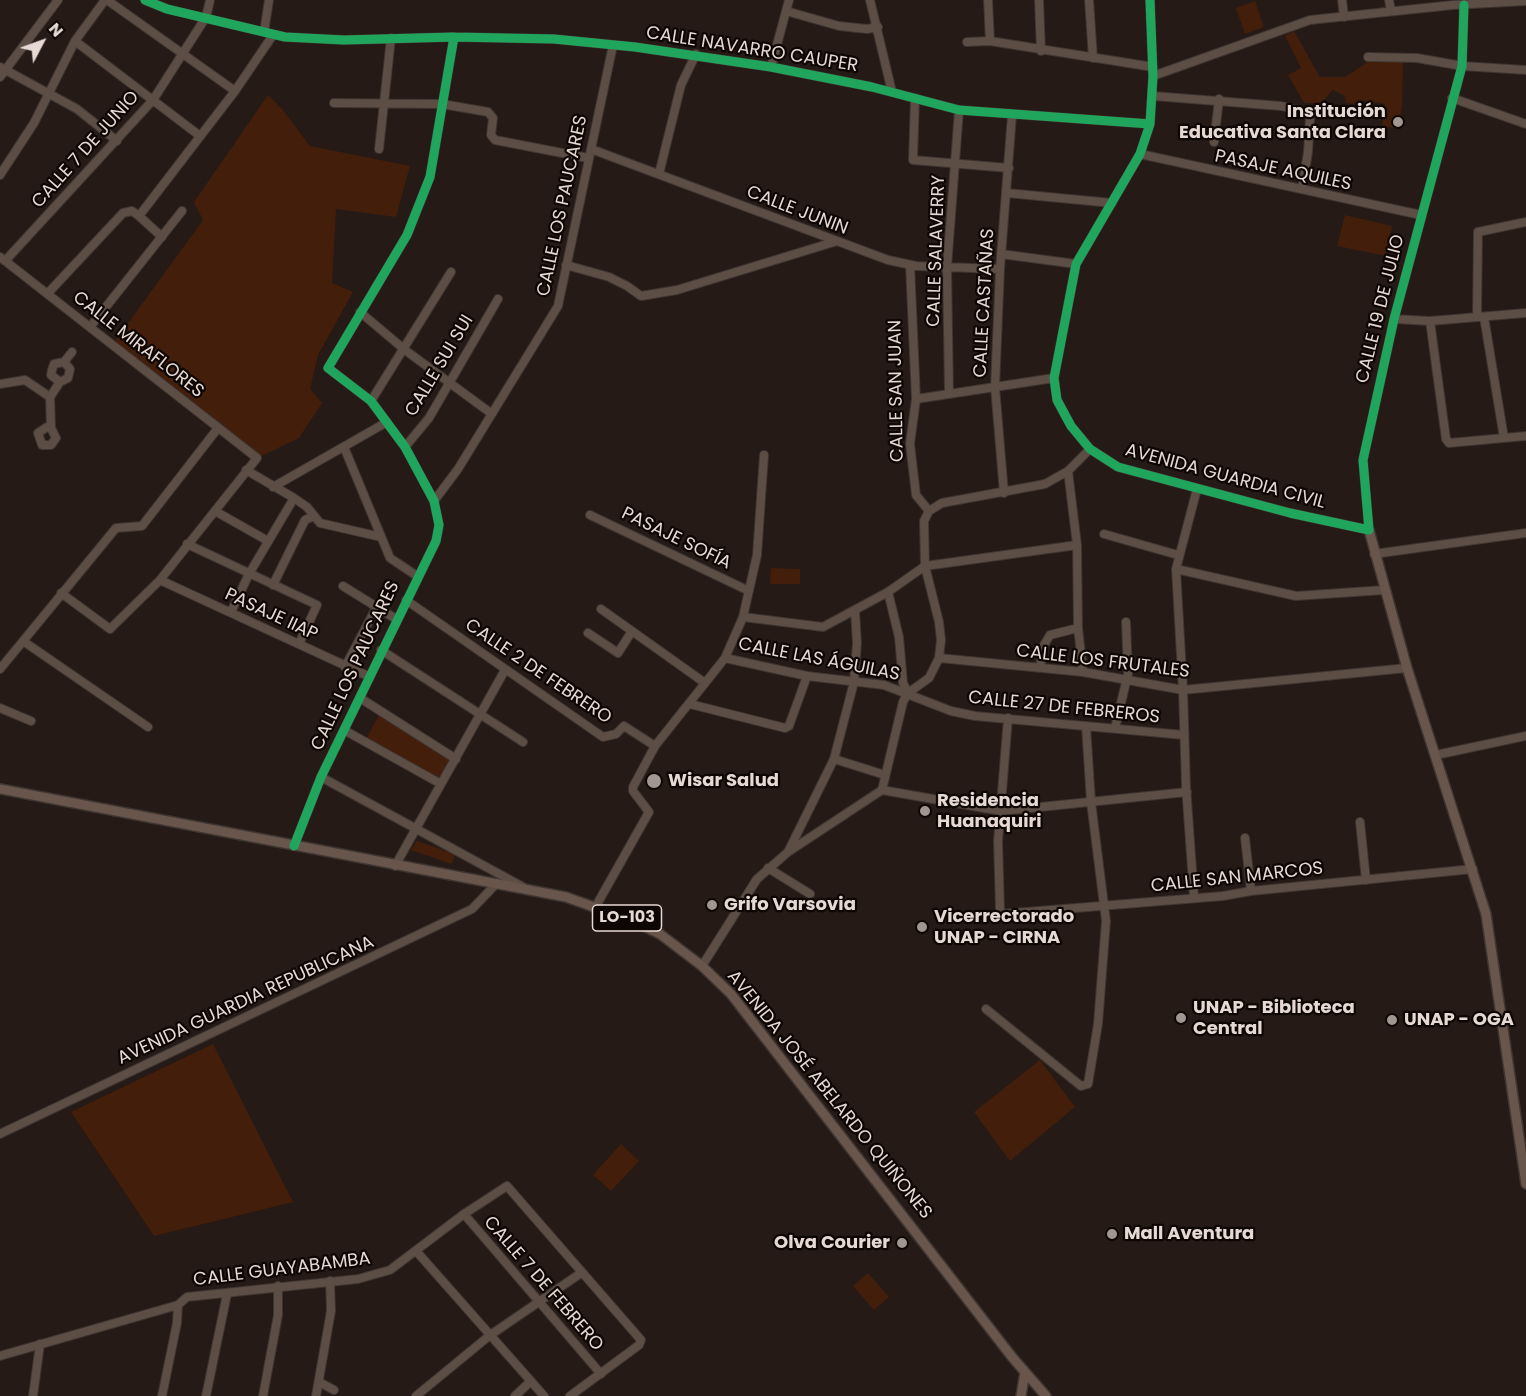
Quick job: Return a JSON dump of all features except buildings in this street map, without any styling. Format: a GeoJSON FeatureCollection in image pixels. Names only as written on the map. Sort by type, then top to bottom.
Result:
{"type":"FeatureCollection","features":[{"type":"Feature","properties":{"kind":"main road"},"geometry":{"type":"LineString","coordinates":[[1369,530],[1407,668],[1473,869],[1487,924],[1526,1184]]}},
{"type":"Feature","properties":{"kind":"main road","name":"AVENIDA JOSÉ ABELARDO QUIÑONES"},"geometry":{"type":"LineString","coordinates":[[0,789],[395,866],[527,889],[596,906],[660,934],[702,966],[731,994],[1040,1394]]}},
{"type":"Feature","properties":{"kind":"main road"},"geometry":{"type":"LineString","coordinates":[[1022,1396],[1025,1372]]}},
{"type":"Feature","properties":{"kind":"street"},"geometry":{"type":"LineString","coordinates":[[58,0],[2,71],[77,109],[117,141]]}},
{"type":"Feature","properties":{"kind":"street"},"geometry":{"type":"LineString","coordinates":[[0,175],[34,123],[75,41],[106,0],[235,91]]}},
{"type":"Feature","properties":{"kind":"street"},"geometry":{"type":"LineString","coordinates":[[145,0],[167,9],[264,32],[269,0]]}},
{"type":"Feature","properties":{"kind":"street","name":"CALLE 7 DE JUNIO"},"geometry":{"type":"LineString","coordinates":[[3,259],[117,141],[153,100],[206,18],[210,0]]}},
{"type":"Feature","properties":{"kind":"street"},"geometry":{"type":"LineString","coordinates":[[771,67],[789,0]]}},
{"type":"Feature","properties":{"kind":"street"},"geometry":{"type":"LineString","coordinates":[[870,0],[873,28],[892,92]]}},
{"type":"Feature","properties":{"kind":"street"},"geometry":{"type":"LineString","coordinates":[[988,0],[990,41]]}},
{"type":"Feature","properties":{"kind":"street"},"geometry":{"type":"LineString","coordinates":[[1039,0],[1041,51]]}},
{"type":"Feature","properties":{"kind":"street"},"geometry":{"type":"LineString","coordinates":[[1089,0],[1093,58]]}},
{"type":"Feature","properties":{"kind":"street","name":"AVENIDA GUARDIA CIVIL"},"geometry":{"type":"LineString","coordinates":[[1150,0],[1153,96],[1149,124],[1140,154],[1076,264],[1054,378],[1057,400],[1062,411],[1090,449],[1118,467],[1197,489],[1369,530]]}},
{"type":"Feature","properties":{"kind":"street"},"geometry":{"type":"LineString","coordinates":[[1342,0],[1344,17]]}},
{"type":"Feature","properties":{"kind":"street"},"geometry":{"type":"LineString","coordinates":[[1389,0],[1391,11]]}},
{"type":"Feature","properties":{"kind":"street"},"geometry":{"type":"LineString","coordinates":[[1153,76],[1310,20],[1452,2],[1464,5],[1526,2]]}},
{"type":"Feature","properties":{"kind":"street","name":"CALLE 19 DE JULIO"},"geometry":{"type":"LineString","coordinates":[[1369,530],[1363,460],[1394,319],[1462,66],[1464,5]]}},
{"type":"Feature","properties":{"kind":"street"},"geometry":{"type":"LineString","coordinates":[[786,11],[839,26],[873,28]]}},
{"type":"Feature","properties":{"kind":"street","name":"CALLE NAVARRO CAUPER"},"geometry":{"type":"LineString","coordinates":[[264,32],[273,35],[344,40],[454,37],[554,39],[613,45],[696,54],[771,67],[892,92],[959,110],[1149,124]]}},
{"type":"Feature","properties":{"kind":"street"},"geometry":{"type":"LineString","coordinates":[[139,216],[235,91],[273,35]]}},
{"type":"Feature","properties":{"kind":"street"},"geometry":{"type":"LineString","coordinates":[[434,501],[405,447],[371,401],[328,368],[407,235],[430,177],[454,37]]}},
{"type":"Feature","properties":{"kind":"street"},"geometry":{"type":"LineString","coordinates":[[379,149],[391,39]]}},
{"type":"Feature","properties":{"kind":"street"},"geometry":{"type":"LineString","coordinates":[[75,41],[201,136]]}},
{"type":"Feature","properties":{"kind":"street"},"geometry":{"type":"LineString","coordinates":[[968,42],[990,41],[1041,51],[1153,67]]}},
{"type":"Feature","properties":{"kind":"street","name":"CALLE LOS PAUCARES"},"geometry":{"type":"LineString","coordinates":[[294,846],[321,777],[436,541],[439,525],[434,501],[492,414],[558,306],[613,45]]}},
{"type":"Feature","properties":{"kind":"street"},"geometry":{"type":"LineString","coordinates":[[658,174],[681,85],[696,54]]}},
{"type":"Feature","properties":{"kind":"street"},"geometry":{"type":"LineString","coordinates":[[1368,57],[1417,58],[1462,66],[1526,70]]}},
{"type":"Feature","properties":{"kind":"street"},"geometry":{"type":"LineString","coordinates":[[1153,96],[1219,99],[1281,106],[1307,112],[1310,118],[1308,152],[1302,189]]}},
{"type":"Feature","properties":{"kind":"street"},"geometry":{"type":"LineString","coordinates":[[915,98],[913,160],[1009,168]]}},
{"type":"Feature","properties":{"kind":"street"},"geometry":{"type":"LineString","coordinates":[[1452,98],[1526,124]]}},
{"type":"Feature","properties":{"kind":"street"},"geometry":{"type":"LineString","coordinates":[[1214,142],[1219,99]]}},
{"type":"Feature","properties":{"kind":"street"},"geometry":{"type":"LineString","coordinates":[[334,102],[442,104],[488,112],[493,118],[491,135],[495,140],[588,158]]}},
{"type":"Feature","properties":{"kind":"street","name":"CALLE SALAVERRY"},"geometry":{"type":"LineString","coordinates":[[949,394],[947,267],[959,110]]}},
{"type":"Feature","properties":{"kind":"street","name":"CALLE CASTAÑAS"},"geometry":{"type":"LineString","coordinates":[[1004,493],[995,387],[1000,269],[1012,115]]}},
{"type":"Feature","properties":{"kind":"street","name":"CALLE JUNIN"},"geometry":{"type":"LineString","coordinates":[[591,149],[834,242],[910,265],[1000,269]]}},
{"type":"Feature","properties":{"kind":"street","name":"PASAJE AQUILES"},"geometry":{"type":"LineString","coordinates":[[1140,154],[1421,215]]}},
{"type":"Feature","properties":{"kind":"street"},"geometry":{"type":"LineString","coordinates":[[1007,193],[1112,203]]}},
{"type":"Feature","properties":{"kind":"street"},"geometry":{"type":"LineString","coordinates":[[48,293],[123,213],[132,211],[162,237]]}},
{"type":"Feature","properties":{"kind":"street"},"geometry":{"type":"LineString","coordinates":[[90,327],[182,211]]}},
{"type":"Feature","properties":{"kind":"street"},"geometry":{"type":"LineString","coordinates":[[1504,438],[1481,317],[1478,232],[1526,222]]}},
{"type":"Feature","properties":{"kind":"street"},"geometry":{"type":"LineString","coordinates":[[566,265],[609,277],[641,296],[687,288],[834,242]]}},
{"type":"Feature","properties":{"kind":"street"},"geometry":{"type":"LineString","coordinates":[[1001,254],[1076,264]]}},
{"type":"Feature","properties":{"kind":"street","name":"CALLE MIRAFLORES"},"geometry":{"type":"LineString","coordinates":[[3,259],[257,458],[246,470]]}},
{"type":"Feature","properties":{"kind":"street","name":"CALLE SAN JUAN"},"geometry":{"type":"LineString","coordinates":[[910,265],[915,399],[910,444],[914,487],[918,501],[929,511]]}},
{"type":"Feature","properties":{"kind":"street"},"geometry":{"type":"LineString","coordinates":[[371,401],[405,350],[451,272]]}},
{"type":"Feature","properties":{"kind":"street","name":"CALLE SUI SUI"},"geometry":{"type":"LineString","coordinates":[[405,447],[429,418],[498,299]]}},
{"type":"Feature","properties":{"kind":"street"},"geometry":{"type":"LineString","coordinates":[[360,312],[405,350],[492,414]]}},
{"type":"Feature","properties":{"kind":"street"},"geometry":{"type":"LineString","coordinates":[[1394,319],[1430,321],[1526,313]]}},
{"type":"Feature","properties":{"kind":"street"},"geometry":{"type":"LineString","coordinates":[[1430,321],[1446,439],[1453,444],[1526,436]]}},
{"type":"Feature","properties":{"kind":"street"},"geometry":{"type":"LineString","coordinates":[[60,382],[51,375],[54,364],[64,362],[72,352]]}},
{"type":"Feature","properties":{"kind":"street"},"geometry":{"type":"LineString","coordinates":[[51,428],[50,397],[60,382],[68,378],[70,374],[68,365],[64,362]]}},
{"type":"Feature","properties":{"kind":"street"},"geometry":{"type":"LineString","coordinates":[[915,399],[1054,378]]}},
{"type":"Feature","properties":{"kind":"street"},"geometry":{"type":"LineString","coordinates":[[0,384],[25,380],[50,397]]}},
{"type":"Feature","properties":{"kind":"street"},"geometry":{"type":"LineString","coordinates":[[273,487],[387,422]]}},
{"type":"Feature","properties":{"kind":"street"},"geometry":{"type":"LineString","coordinates":[[0,669],[116,528],[142,526],[218,428]]}},
{"type":"Feature","properties":{"kind":"street"},"geometry":{"type":"LineString","coordinates":[[344,447],[390,558],[417,576]]}},
{"type":"Feature","properties":{"kind":"street"},"geometry":{"type":"LineString","coordinates":[[882,790],[903,702],[908,693],[929,678],[939,658],[941,640],[939,622],[925,566],[924,521],[929,511],[942,503],[1045,484],[1068,471],[1090,449]]}},
{"type":"Feature","properties":{"kind":"street"},"geometry":{"type":"LineString","coordinates":[[596,906],[648,812],[632,789],[655,746],[725,658],[743,617],[757,555],[764,455]]}},
{"type":"Feature","properties":{"kind":"street"},"geometry":{"type":"LineString","coordinates":[[61,593],[110,629],[160,580],[246,470],[294,498],[320,523],[381,537]]}},
{"type":"Feature","properties":{"kind":"street"},"geometry":{"type":"LineString","coordinates":[[1068,471],[1077,545],[1078,628],[1083,672]]}},
{"type":"Feature","properties":{"kind":"street"},"geometry":{"type":"LineString","coordinates":[[1194,897],[1176,569],[1197,489]]}},
{"type":"Feature","properties":{"kind":"street"},"geometry":{"type":"LineString","coordinates":[[231,612],[249,574],[294,498]]}},
{"type":"Feature","properties":{"kind":"street"},"geometry":{"type":"LineString","coordinates":[[215,511],[268,541]]}},
{"type":"Feature","properties":{"kind":"street","name":"PASAJE SOFÍA"},"geometry":{"type":"LineString","coordinates":[[590,515],[749,591]]}},
{"type":"Feature","properties":{"kind":"street"},"geometry":{"type":"LineString","coordinates":[[273,585],[306,520],[314,516]]}},
{"type":"Feature","properties":{"kind":"street"},"geometry":{"type":"LineString","coordinates":[[1374,554],[1526,533]]}},
{"type":"Feature","properties":{"kind":"street"},"geometry":{"type":"LineString","coordinates":[[1104,534],[1178,555]]}},
{"type":"Feature","properties":{"kind":"street"},"geometry":{"type":"LineString","coordinates":[[187,544],[317,605],[299,644]]}},
{"type":"Feature","properties":{"kind":"street"},"geometry":{"type":"LineString","coordinates":[[743,617],[823,627],[888,592],[925,566],[1077,545]]}},
{"type":"Feature","properties":{"kind":"street"},"geometry":{"type":"LineString","coordinates":[[1176,569],[1296,596],[1384,590]]}},
{"type":"Feature","properties":{"kind":"street","name":"PASAJE IIAP"},"geometry":{"type":"LineString","coordinates":[[160,580],[370,677]]}},
{"type":"Feature","properties":{"kind":"street"},"geometry":{"type":"LineString","coordinates":[[343,586],[396,619]]}},
{"type":"Feature","properties":{"kind":"street"},"geometry":{"type":"LineString","coordinates":[[888,592],[900,638],[903,682],[908,693]]}},
{"type":"Feature","properties":{"kind":"street","name":"CALLE 2 DE FEBRERO"},"geometry":{"type":"LineString","coordinates":[[406,600],[603,737],[616,734],[624,726],[655,746]]}},
{"type":"Feature","properties":{"kind":"street"},"geometry":{"type":"LineString","coordinates":[[345,667],[376,608]]}},
{"type":"Feature","properties":{"kind":"street"},"geometry":{"type":"LineString","coordinates":[[601,609],[705,683]]}},
{"type":"Feature","properties":{"kind":"street"},"geometry":{"type":"LineString","coordinates":[[788,852],[834,759],[854,682],[857,643],[855,611]]}},
{"type":"Feature","properties":{"kind":"street"},"geometry":{"type":"LineString","coordinates":[[1115,728],[1126,679],[1126,622]]}},
{"type":"Feature","properties":{"kind":"street"},"geometry":{"type":"LineString","coordinates":[[1040,667],[1044,645],[1050,635],[1078,628]]}},
{"type":"Feature","properties":{"kind":"street"},"geometry":{"type":"LineString","coordinates":[[588,633],[618,653],[632,631]]}},
{"type":"Feature","properties":{"kind":"street"},"geometry":{"type":"LineString","coordinates":[[22,641],[148,727]]}},
{"type":"Feature","properties":{"kind":"street"},"geometry":{"type":"LineString","coordinates":[[381,650],[523,742]]}},
{"type":"Feature","properties":{"kind":"street","name":"CALLE LAS ÁGUILAS"},"geometry":{"type":"LineString","coordinates":[[725,658],[807,676],[884,685],[908,693]]}},
{"type":"Feature","properties":{"kind":"street","name":"CALLE LOS FRUTALES"},"geometry":{"type":"LineString","coordinates":[[939,658],[1083,672],[1183,690],[1407,668]]}},
{"type":"Feature","properties":{"kind":"street"},"geometry":{"type":"LineString","coordinates":[[395,866],[505,670]]}},
{"type":"Feature","properties":{"kind":"street"},"geometry":{"type":"LineString","coordinates":[[690,704],[785,728],[789,726],[807,676]]}},
{"type":"Feature","properties":{"kind":"street","name":"CALLE 27 DE FEBREROS"},"geometry":{"type":"LineString","coordinates":[[908,693],[951,711],[1184,735]]}},
{"type":"Feature","properties":{"kind":"street"},"geometry":{"type":"LineString","coordinates":[[360,698],[456,759]]}},
{"type":"Feature","properties":{"kind":"street"},"geometry":{"type":"LineString","coordinates":[[0,708],[31,721]]}},
{"type":"Feature","properties":{"kind":"street"},"geometry":{"type":"LineString","coordinates":[[1001,811],[1008,718]]}},
{"type":"Feature","properties":{"kind":"street"},"geometry":{"type":"LineString","coordinates":[[986,1009],[1081,1086],[1088,1084],[1098,1024],[1106,921],[1090,802],[1086,726]]}},
{"type":"Feature","properties":{"kind":"street"},"geometry":{"type":"LineString","coordinates":[[344,730],[441,784]]}},
{"type":"Feature","properties":{"kind":"street"},"geometry":{"type":"LineString","coordinates":[[1436,755],[1526,736]]}},
{"type":"Feature","properties":{"kind":"street"},"geometry":{"type":"LineString","coordinates":[[834,759],[885,775]]}},
{"type":"Feature","properties":{"kind":"street"},"geometry":{"type":"LineString","coordinates":[[321,777],[527,889]]}},
{"type":"Feature","properties":{"kind":"street"},"geometry":{"type":"LineString","coordinates":[[702,966],[744,897],[768,868],[788,852],[882,790],[1001,811],[1187,792]]}},
{"type":"Feature","properties":{"kind":"street","name":"CALLE SAN MARCOS"},"geometry":{"type":"LineString","coordinates":[[1001,811],[998,841],[999,886],[1000,909],[1004,915],[1223,896],[1251,891],[1473,869]]}},
{"type":"Feature","properties":{"kind":"street"},"geometry":{"type":"LineString","coordinates":[[1360,822],[1366,880]]}},
{"type":"Feature","properties":{"kind":"street"},"geometry":{"type":"LineString","coordinates":[[1245,838],[1251,891]]}},
{"type":"Feature","properties":{"kind":"street"},"geometry":{"type":"LineString","coordinates":[[768,868],[810,894]]}},
{"type":"Feature","properties":{"kind":"street","name":"AVENIDA GUARDIA REPUBLICANA"},"geometry":{"type":"LineString","coordinates":[[0,1134],[472,909],[497,883]]}},
{"type":"Feature","properties":{"kind":"street","name":"CALLE GUAYABAMBA"},"geometry":{"type":"LineString","coordinates":[[0,1356],[178,1305],[187,1297],[358,1279],[390,1270],[502,1187],[508,1187],[581,1273]]}},
{"type":"Feature","properties":{"kind":"street","name":"CALLE 7 DE FEBRERO"},"geometry":{"type":"LineString","coordinates":[[464,1214],[600,1374]]}},
{"type":"Feature","properties":{"kind":"street"},"geometry":{"type":"LineString","coordinates":[[417,1252],[544,1396]]}},
{"type":"Feature","properties":{"kind":"street"},"geometry":{"type":"LineString","coordinates":[[416,1396],[489,1336],[581,1273],[640,1339],[639,1346],[570,1396]]}},
{"type":"Feature","properties":{"kind":"street"},"geometry":{"type":"LineString","coordinates":[[316,1396],[330,1311],[330,1281]]}},
{"type":"Feature","properties":{"kind":"street"},"geometry":{"type":"LineString","coordinates":[[263,1396],[278,1315],[278,1286]]}},
{"type":"Feature","properties":{"kind":"street"},"geometry":{"type":"LineString","coordinates":[[206,1396],[227,1294]]}},
{"type":"Feature","properties":{"kind":"street"},"geometry":{"type":"LineString","coordinates":[[162,1396],[177,1323],[178,1305]]}},
{"type":"Feature","properties":{"kind":"street"},"geometry":{"type":"LineString","coordinates":[[33,1396],[40,1344]]}},
{"type":"Feature","properties":{"kind":"street"},"geometry":{"type":"LineString","coordinates":[[515,1396],[531,1381]]}},
{"type":"Feature","properties":{"kind":"street"},"geometry":{"type":"LineString","coordinates":[[319,1382],[334,1390]]}},
{"type":"Feature","properties":{"kind":"shaded area"},"geometry":{"type":"Polygon","coordinates":[[[1255,1],[1264,27],[1245,34],[1236,8],[1255,1]]]}},
{"type":"Feature","properties":{"kind":"shaded area"},"geometry":{"type":"Polygon","coordinates":[[[1294,31],[1320,77],[1345,77],[1374,58],[1403,62],[1402,107],[1398,129],[1382,126],[1385,104],[1361,100],[1353,104],[1346,103],[1345,96],[1333,90],[1321,103],[1304,103],[1288,75],[1301,68],[1285,36],[1294,31]]]}},
{"type":"Feature","properties":{"kind":"shaded area"},"geometry":{"type":"Polygon","coordinates":[[[268,95],[282,109],[310,146],[410,166],[396,217],[336,209],[332,283],[353,292],[318,355],[310,389],[322,403],[299,438],[257,458],[110,348],[203,220],[194,202],[268,95]]]}},
{"type":"Feature","properties":{"kind":"shaded area"},"geometry":{"type":"Polygon","coordinates":[[[1345,215],[1392,226],[1386,256],[1337,246],[1345,215]]]}},
{"type":"Feature","properties":{"kind":"shaded area"},"geometry":{"type":"Polygon","coordinates":[[[771,568],[800,569],[800,584],[770,584],[771,568]]]}},
{"type":"Feature","properties":{"kind":"shaded area"},"geometry":{"type":"Polygon","coordinates":[[[380,713],[453,759],[439,783],[366,739],[380,713]]]}},
{"type":"Feature","properties":{"kind":"shaded area"},"geometry":{"type":"Polygon","coordinates":[[[417,841],[455,854],[452,864],[411,850],[417,841]]]}},
{"type":"Feature","properties":{"kind":"shaded area"},"geometry":{"type":"Polygon","coordinates":[[[213,1044],[293,1202],[154,1236],[71,1112],[213,1044]]]}},
{"type":"Feature","properties":{"kind":"shaded area"},"geometry":{"type":"Polygon","coordinates":[[[1040,1060],[1075,1107],[1010,1161],[974,1112],[1040,1060]]]}},
{"type":"Feature","properties":{"kind":"shaded area"},"geometry":{"type":"Polygon","coordinates":[[[621,1144],[639,1161],[611,1191],[593,1175],[621,1144]]]}},
{"type":"Feature","properties":{"kind":"shaded area"},"geometry":{"type":"Polygon","coordinates":[[[868,1273],[889,1297],[874,1310],[853,1286],[868,1273]]]}},
{"type":"Feature","properties":{"kind":"cycle path"},"geometry":{"type":"LineString","coordinates":[[145,0],[167,9],[285,37],[344,40],[454,37],[554,39],[635,47],[771,67],[872,87],[959,110],[1150,124]]}},
{"type":"Feature","properties":{"kind":"cycle path"},"geometry":{"type":"LineString","coordinates":[[1150,0],[1153,76],[1150,124],[1140,154],[1076,264],[1054,378],[1057,400],[1071,426],[1090,449],[1118,467],[1290,513],[1369,530],[1363,460],[1394,319],[1462,66],[1464,5]]}},
{"type":"Feature","properties":{"kind":"cycle path"},"geometry":{"type":"LineString","coordinates":[[294,846],[321,777],[436,541],[439,525],[434,501],[405,447],[371,401],[328,368],[407,235],[430,177],[454,37]]}},
{"type":"Feature","properties":{"kind":"place","name":"Institución Educativa Santa Clara"},"geometry":{"type":"Point","coordinates":[1398,122]}},
{"type":"Feature","properties":{"kind":"place","name":"Wisar Salud"},"geometry":{"type":"Point","coordinates":[654,781]}},
{"type":"Feature","properties":{"kind":"place","name":"Residencia Huanaquiri"},"geometry":{"type":"Point","coordinates":[925,811]}},
{"type":"Feature","properties":{"kind":"place","name":"Grifo Varsovia"},"geometry":{"type":"Point","coordinates":[712,905]}},
{"type":"Feature","properties":{"kind":"place","name":"Vicerrectorado UNAP - CIRNA"},"geometry":{"type":"Point","coordinates":[922,927]}},
{"type":"Feature","properties":{"kind":"place","name":"UNAP - Biblioteca Central"},"geometry":{"type":"Point","coordinates":[1181,1018]}},
{"type":"Feature","properties":{"kind":"place","name":"UNAP - OGA"},"geometry":{"type":"Point","coordinates":[1392,1020]}},
{"type":"Feature","properties":{"kind":"place","name":"Mall Aventura"},"geometry":{"type":"Point","coordinates":[1112,1234]}},
{"type":"Feature","properties":{"kind":"place","name":"Olva Courier"},"geometry":{"type":"Point","coordinates":[902,1243]}}]}
